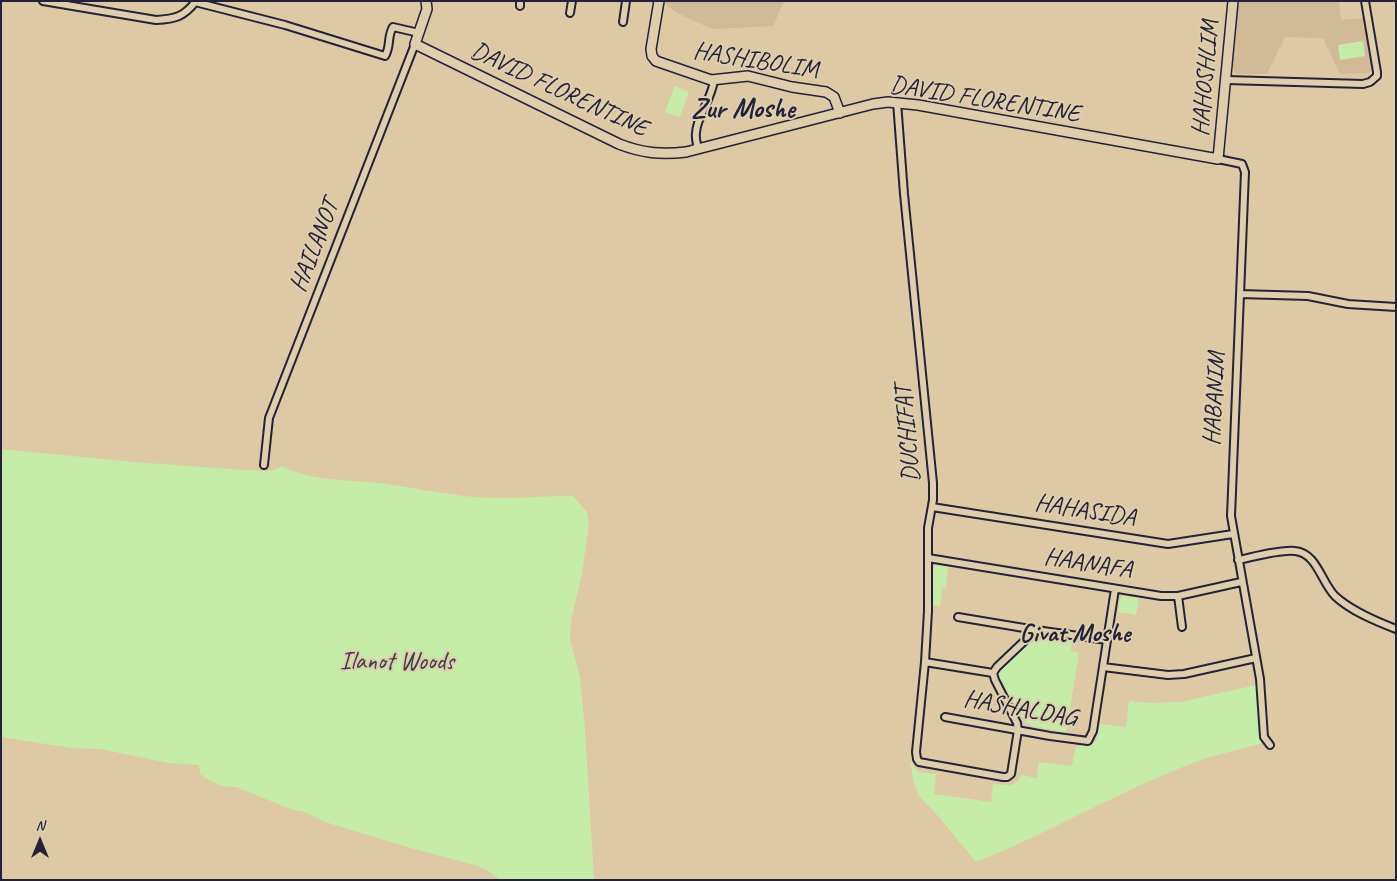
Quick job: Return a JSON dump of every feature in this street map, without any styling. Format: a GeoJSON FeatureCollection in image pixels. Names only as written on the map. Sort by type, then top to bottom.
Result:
{"type":"FeatureCollection","features":[{"type":"Feature","properties":{"kind":"street"},"geometry":{"type":"LineString","coordinates":[[42,1],[156,20],[174,19],[188,10],[195,2],[285,25],[385,56],[388,52],[390,32],[394,27],[419,33]]}},
{"type":"Feature","properties":{"kind":"street"},"geometry":{"type":"LineString","coordinates":[[415,44],[427,9],[426,1]]}},
{"type":"Feature","properties":{"kind":"street"},"geometry":{"type":"LineString","coordinates":[[570,13],[572,1]]}},
{"type":"Feature","properties":{"kind":"street"},"geometry":{"type":"LineString","coordinates":[[623,22],[626,1]]}},
{"type":"Feature","properties":{"kind":"street","name":"HASHIBOLIM"},"geometry":{"type":"LineString","coordinates":[[659,1],[651,53],[660,63],[714,80],[748,76],[792,87],[826,92],[834,97],[840,113]]}},
{"type":"Feature","properties":{"kind":"street","name":"HAHOSHLIM"},"geometry":{"type":"LineString","coordinates":[[1218,159],[1233,1]]}},
{"type":"Feature","properties":{"kind":"street"},"geometry":{"type":"LineString","coordinates":[[1227,80],[1363,84],[1370,82],[1377,76],[1377,72],[1365,1]]}},
{"type":"Feature","properties":{"kind":"street","name":"DAVID FLORENTINE"},"geometry":{"type":"LineString","coordinates":[[415,44],[632,149],[645,153],[662,154],[698,149],[873,104],[897,102],[1218,159]]}},
{"type":"Feature","properties":{"kind":"street","name":"HAILANOT"},"geometry":{"type":"LineString","coordinates":[[264,465],[269,418],[415,44]]}},
{"type":"Feature","properties":{"kind":"street"},"geometry":{"type":"LineString","coordinates":[[698,149],[696,128],[711,94],[714,80]]}},
{"type":"Feature","properties":{"kind":"street","name":"DUCHIFAT"},"geometry":{"type":"LineString","coordinates":[[897,102],[904,194],[933,474],[932,507],[928,522],[926,662],[916,752],[917,759],[919,762],[1007,777],[1012,770],[1018,730]]}},
{"type":"Feature","properties":{"kind":"street","name":"HABANIM"},"geometry":{"type":"LineString","coordinates":[[1218,159],[1242,164],[1245,172],[1231,502],[1233,534],[1261,691],[1264,737],[1270,745]]}},
{"type":"Feature","properties":{"kind":"street"},"geometry":{"type":"LineString","coordinates":[[1240,294],[1308,296],[1348,304],[1396,307]]}},
{"type":"Feature","properties":{"kind":"street","name":"HAHASIDA"},"geometry":{"type":"LineString","coordinates":[[932,507],[1168,544],[1233,534]]}},
{"type":"Feature","properties":{"kind":"street"},"geometry":{"type":"LineString","coordinates":[[1238,560],[1286,551],[1302,552],[1313,561],[1322,579],[1335,596],[1357,612],[1396,629]]}},
{"type":"Feature","properties":{"kind":"street","name":"HAANAFA"},"geometry":{"type":"LineString","coordinates":[[928,558],[1161,596],[1178,596],[1242,582]]}},
{"type":"Feature","properties":{"kind":"street"},"geometry":{"type":"LineString","coordinates":[[1115,590],[1103,667],[1168,675],[1184,674],[1256,658]]}},
{"type":"Feature","properties":{"kind":"street"},"geometry":{"type":"LineString","coordinates":[[1178,596],[1182,626]]}},
{"type":"Feature","properties":{"kind":"street"},"geometry":{"type":"LineString","coordinates":[[958,617],[1107,640]]}},
{"type":"Feature","properties":{"kind":"street"},"geometry":{"type":"LineString","coordinates":[[1018,730],[1016,718],[993,673],[1036,630]]}},
{"type":"Feature","properties":{"kind":"street"},"geometry":{"type":"LineString","coordinates":[[926,662],[993,673]]}},
{"type":"Feature","properties":{"kind":"street","name":"HASHALDAG"},"geometry":{"type":"LineString","coordinates":[[945,717],[1088,741],[1093,731],[1103,667]]}},
{"type":"Feature","properties":{"kind":"shaded area"},"geometry":{"type":"Polygon","coordinates":[[[666,1],[784,1],[773,26],[712,29],[675,12],[666,4],[666,1]]]}},
{"type":"Feature","properties":{"kind":"shaded area"},"geometry":{"type":"Polygon","coordinates":[[[1238,1],[1339,1],[1341,20],[1363,18],[1372,66],[1370,73],[1340,74],[1323,38],[1285,37],[1267,74],[1237,74],[1233,68],[1238,1]]]}},
{"type":"Feature","properties":{"kind":"green space"},"geometry":{"type":"Polygon","coordinates":[[[1363,41],[1365,56],[1340,60],[1338,45],[1363,41]]]}},
{"type":"Feature","properties":{"kind":"green space"},"geometry":{"type":"Polygon","coordinates":[[[675,86],[689,92],[680,117],[665,112],[675,86]]]}},
{"type":"Feature","properties":{"kind":"green space","name":"Ilanot Woods"},"geometry":{"type":"Polygon","coordinates":[[[1,449],[133,462],[243,470],[272,471],[282,466],[305,475],[317,477],[379,483],[486,498],[573,496],[587,512],[589,525],[581,579],[571,620],[570,640],[580,677],[594,880],[501,880],[485,869],[475,865],[325,822],[302,811],[293,810],[236,787],[226,787],[217,784],[200,774],[199,765],[169,763],[100,749],[71,748],[1,737],[1,449]]]}},
{"type":"Feature","properties":{"kind":"green space"},"geometry":{"type":"Polygon","coordinates":[[[935,565],[948,567],[946,588],[942,588],[940,606],[933,605],[932,602],[932,569],[935,565]]]}},
{"type":"Feature","properties":{"kind":"green space"},"geometry":{"type":"Polygon","coordinates":[[[1123,596],[1139,598],[1136,615],[1118,612],[1120,599],[1123,596]]]}},
{"type":"Feature","properties":{"kind":"green space"},"geometry":{"type":"Polygon","coordinates":[[[1046,636],[1072,639],[1071,651],[1079,653],[1066,732],[1032,726],[1024,721],[998,675],[1006,664],[1019,652],[1034,641],[1046,636]]]}},
{"type":"Feature","properties":{"kind":"green space"},"geometry":{"type":"Polygon","coordinates":[[[1265,683],[1267,742],[1209,757],[1172,771],[976,862],[919,796],[914,784],[910,761],[918,772],[936,774],[934,794],[991,802],[993,784],[1011,785],[1018,781],[1021,775],[1037,778],[1039,762],[1072,766],[1076,746],[1089,746],[1096,741],[1100,724],[1126,727],[1129,701],[1152,703],[1181,702],[1265,683]]]}},
{"type":"Feature","properties":{"kind":"district","name":"Zur Moshe"},"geometry":{"type":"Point","coordinates":[743,110]}},
{"type":"Feature","properties":{"kind":"district","name":"Givat Moshe"},"geometry":{"type":"Point","coordinates":[1075,634]}}]}
